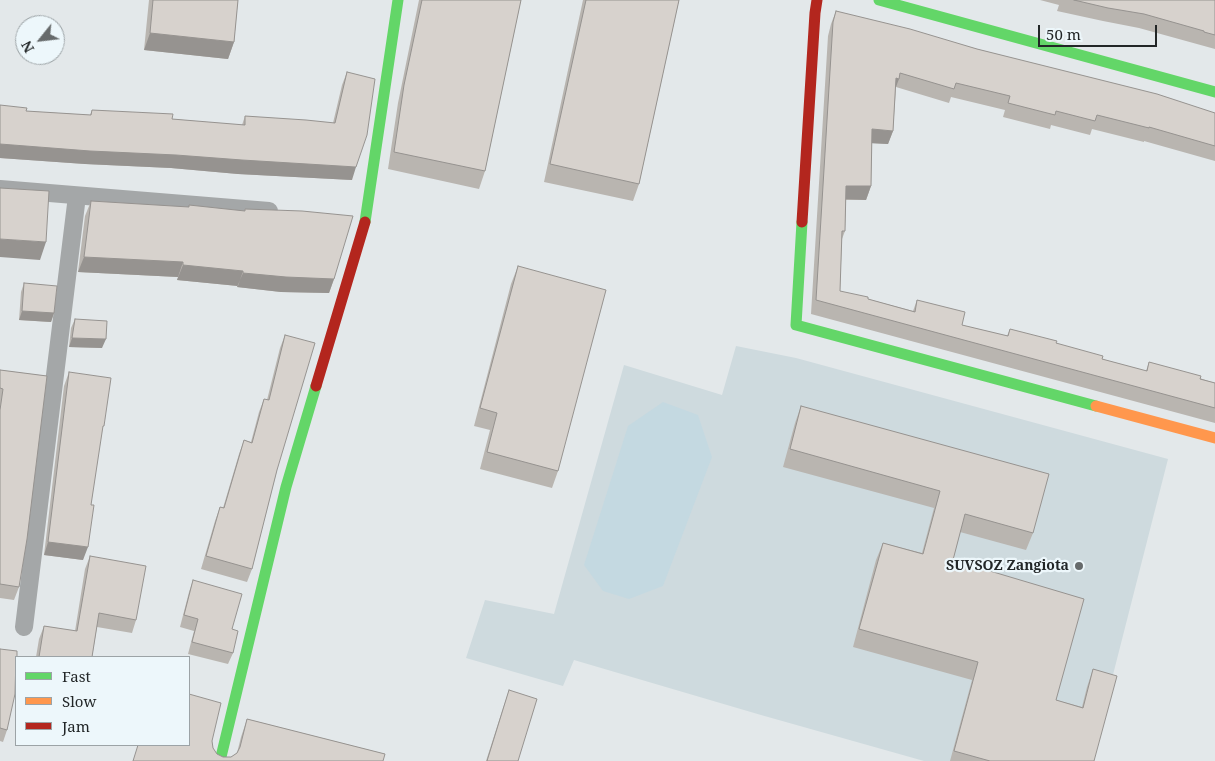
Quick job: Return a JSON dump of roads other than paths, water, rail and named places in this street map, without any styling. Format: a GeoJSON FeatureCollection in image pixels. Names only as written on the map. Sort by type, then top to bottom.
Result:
{"type":"FeatureCollection","features":[{"type":"Feature","properties":{"kind":"street"},"geometry":{"type":"LineString","coordinates":[[220,761],[286,487],[366,219],[398,0]]}},
{"type":"Feature","properties":{"kind":"street"},"geometry":{"type":"LineString","coordinates":[[817,0],[814,13],[796,325],[1215,438]]}},
{"type":"Feature","properties":{"kind":"street"},"geometry":{"type":"LineString","coordinates":[[879,0],[1215,92]]}},
{"type":"Feature","properties":{"kind":"street"},"geometry":{"type":"LineString","coordinates":[[0,189],[289,213]]}},
{"type":"Feature","properties":{"kind":"street"},"geometry":{"type":"LineString","coordinates":[[24,627],[76,196]]}},
{"type":"Feature","properties":{"kind":"street"},"geometry":{"type":"LineString","coordinates":[[347,218],[366,219]]}},
{"type":"Feature","properties":{"kind":"place","name":"SUVSOZ Zangiota"},"geometry":{"type":"Point","coordinates":[1079,566]}}]}
